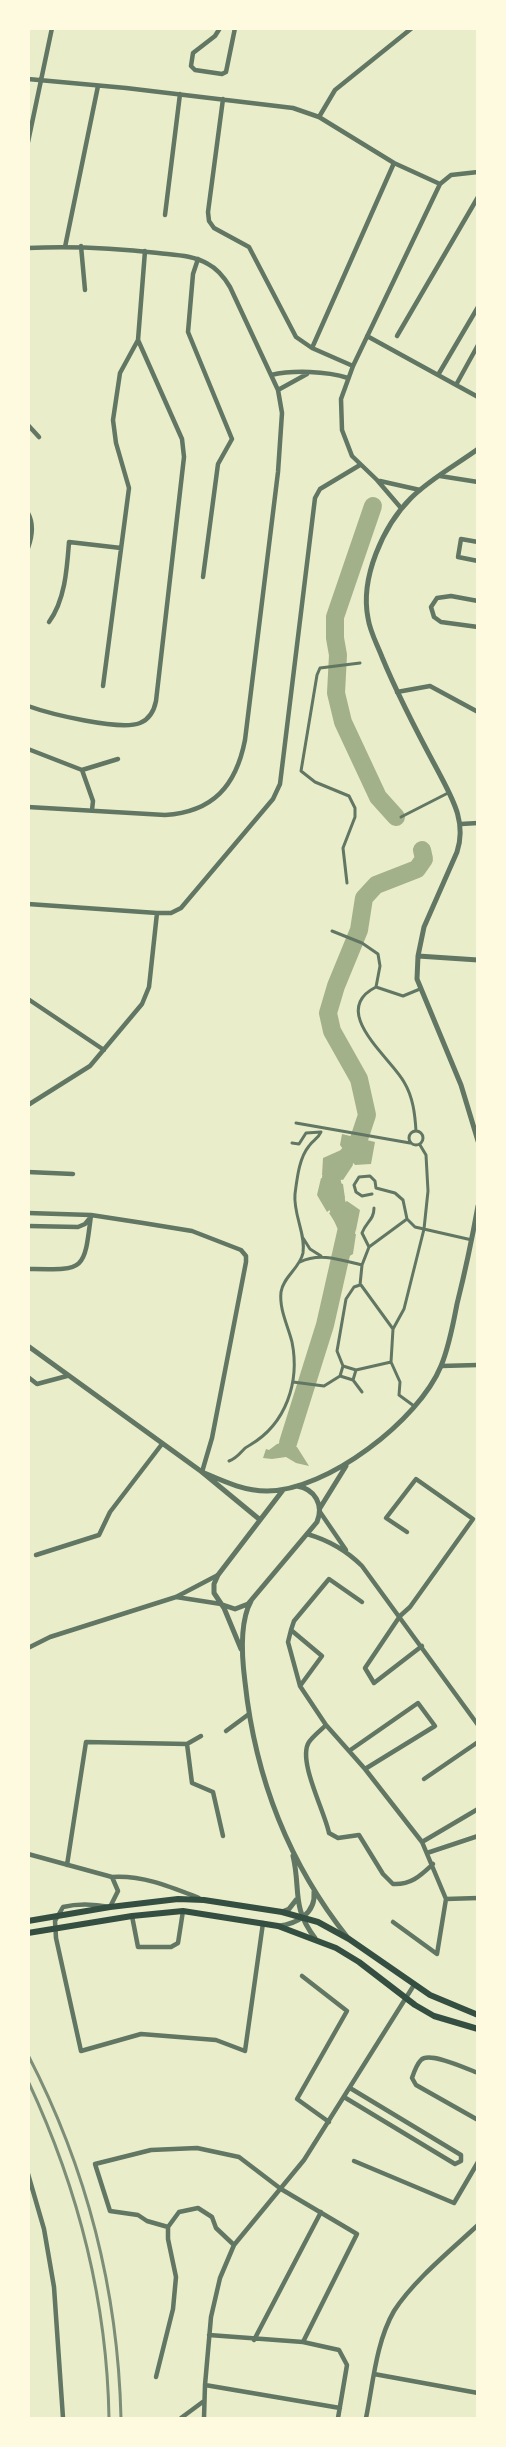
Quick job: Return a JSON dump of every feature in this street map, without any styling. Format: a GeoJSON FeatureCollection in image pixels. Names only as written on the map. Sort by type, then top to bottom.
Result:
{"type":"FeatureCollection","features":[{"type":"Feature","properties":{"kind":"main road"},"geometry":{"type":"LineString","coordinates":[[28,1921],[155,1900],[204,1900],[282,1912],[318,1922],[349,1939],[441,2002],[477,2015]]}},
{"type":"Feature","properties":{"kind":"main road"},"geometry":{"type":"LineString","coordinates":[[28,1933],[132,1916],[183,1911],[278,1926],[315,1938],[359,1962],[434,2016],[477,2029]]}},
{"type":"Feature","properties":{"kind":"street"},"geometry":{"type":"LineString","coordinates":[[29,141],[52,28]]}},
{"type":"Feature","properties":{"kind":"street"},"geometry":{"type":"LineString","coordinates":[[220,28],[216,36],[193,53],[192,66],[195,70],[222,74],[226,72],[235,28]]}},
{"type":"Feature","properties":{"kind":"street"},"geometry":{"type":"LineString","coordinates":[[319,117],[335,90],[412,28]]}},
{"type":"Feature","properties":{"kind":"street"},"geometry":{"type":"LineString","coordinates":[[28,79],[293,108],[319,117],[394,163],[440,184]]}},
{"type":"Feature","properties":{"kind":"street"},"geometry":{"type":"LineString","coordinates":[[65,247],[98,86]]}},
{"type":"Feature","properties":{"kind":"street"},"geometry":{"type":"LineString","coordinates":[[165,215],[180,94]]}},
{"type":"Feature","properties":{"kind":"street"},"geometry":{"type":"LineString","coordinates":[[223,99],[208,213],[209,221],[214,228],[249,247],[296,337],[312,348],[353,366]]}},
{"type":"Feature","properties":{"kind":"street"},"geometry":{"type":"LineString","coordinates":[[312,348],[394,163]]}},
{"type":"Feature","properties":{"kind":"street"},"geometry":{"type":"LineString","coordinates":[[401,508],[352,456],[345,441],[339,416],[340,399],[353,366],[440,184],[452,175],[477,172]]}},
{"type":"Feature","properties":{"kind":"street"},"geometry":{"type":"LineString","coordinates":[[397,336],[477,197]]}},
{"type":"Feature","properties":{"kind":"street"},"geometry":{"type":"LineString","coordinates":[[81,246],[85,290]]}},
{"type":"Feature","properties":{"kind":"street"},"geometry":{"type":"LineString","coordinates":[[28,248],[111,247],[198,259],[216,269],[224,277],[278,390],[282,413],[278,472],[245,740],[236,772],[216,797],[195,810],[165,815],[28,807]]}},
{"type":"Feature","properties":{"kind":"street"},"geometry":{"type":"LineString","coordinates":[[103,686],[129,488],[116,443],[113,420],[120,373],[138,340],[145,251]]}},
{"type":"Feature","properties":{"kind":"street"},"geometry":{"type":"LineString","coordinates":[[198,259],[193,274],[189,332],[232,439],[218,464],[203,577]]}},
{"type":"Feature","properties":{"kind":"street"},"geometry":{"type":"LineString","coordinates":[[438,375],[477,307]]}},
{"type":"Feature","properties":{"kind":"street"},"geometry":{"type":"LineString","coordinates":[[367,336],[477,398]]}},
{"type":"Feature","properties":{"kind":"street"},"geometry":{"type":"LineString","coordinates":[[28,706],[55,715],[129,725],[147,719],[156,701],[184,457],[182,439],[138,340]]}},
{"type":"Feature","properties":{"kind":"street"},"geometry":{"type":"LineString","coordinates":[[456,385],[477,345]]}},
{"type":"Feature","properties":{"kind":"street"},"geometry":{"type":"LineString","coordinates":[[271,375],[285,372],[329,373],[348,378]]}},
{"type":"Feature","properties":{"kind":"street"},"geometry":{"type":"LineString","coordinates":[[278,390],[308,373]]}},
{"type":"Feature","properties":{"kind":"street"},"geometry":{"type":"LineString","coordinates":[[28,425],[39,436]]}},
{"type":"Feature","properties":{"kind":"street"},"geometry":{"type":"LineString","coordinates":[[477,449],[420,490],[401,508],[389,527],[374,561],[366,603],[370,627],[397,692],[449,792],[461,824],[460,842],[423,927],[417,979],[461,1085],[477,1141]]}},
{"type":"Feature","properties":{"kind":"street"},"geometry":{"type":"LineString","coordinates":[[28,904],[171,913],[181,908],[273,800],[280,784],[315,498],[320,489],[360,465]]}},
{"type":"Feature","properties":{"kind":"street"},"geometry":{"type":"LineString","coordinates":[[440,476],[477,482]]}},
{"type":"Feature","properties":{"kind":"street"},"geometry":{"type":"LineString","coordinates":[[377,480],[420,490]]}},
{"type":"Feature","properties":{"kind":"street"},"geometry":{"type":"LineString","coordinates":[[28,513],[31,518],[32,537],[28,548]]}},
{"type":"Feature","properties":{"kind":"street"},"geometry":{"type":"LineString","coordinates":[[477,542],[461,539],[458,557],[477,561]]}},
{"type":"Feature","properties":{"kind":"street"},"geometry":{"type":"LineString","coordinates":[[49,622],[58,610],[62,598],[69,542],[121,548]]}},
{"type":"Feature","properties":{"kind":"street"},"geometry":{"type":"LineString","coordinates":[[477,601],[451,596],[437,598],[431,607],[434,617],[441,622],[477,627]]}},
{"type":"Feature","properties":{"kind":"street"},"geometry":{"type":"LineString","coordinates":[[347,883],[343,848],[355,817],[355,808],[349,796],[315,783],[301,771],[320,668],[360,663]]}},
{"type":"Feature","properties":{"kind":"street"},"geometry":{"type":"LineString","coordinates":[[397,692],[430,686],[477,712]]}},
{"type":"Feature","properties":{"kind":"street"},"geometry":{"type":"LineString","coordinates":[[28,749],[82,770],[118,759]]}},
{"type":"Feature","properties":{"kind":"street"},"geometry":{"type":"LineString","coordinates":[[82,770],[93,801],[93,810]]}},
{"type":"Feature","properties":{"kind":"street"},"geometry":{"type":"LineString","coordinates":[[401,817],[449,792]]}},
{"type":"Feature","properties":{"kind":"street"},"geometry":{"type":"LineString","coordinates":[[461,824],[477,823]]}},
{"type":"Feature","properties":{"kind":"street"},"geometry":{"type":"LineString","coordinates":[[28,1105],[84,1071],[104,1050],[145,998],[149,987],[157,913]]}},
{"type":"Feature","properties":{"kind":"street"},"geometry":{"type":"LineString","coordinates":[[332,931],[362,943],[378,954],[380,966],[376,987]]}},
{"type":"Feature","properties":{"kind":"street"},"geometry":{"type":"LineString","coordinates":[[418,956],[477,960]]}},
{"type":"Feature","properties":{"kind":"street"},"geometry":{"type":"LineString","coordinates":[[416,1131],[414,1106],[405,1082],[362,1028],[360,1005],[369,991],[376,987],[403,996],[422,988]]}},
{"type":"Feature","properties":{"kind":"street"},"geometry":{"type":"LineString","coordinates":[[28,999],[104,1050]]}},
{"type":"Feature","properties":{"kind":"street"},"geometry":{"type":"LineString","coordinates":[[296,1123],[410,1143],[415,1146],[420,1145]]}},
{"type":"Feature","properties":{"kind":"street"},"geometry":{"type":"LineString","coordinates":[[410,1143],[409,1135],[416,1131]]}},
{"type":"Feature","properties":{"kind":"street"},"geometry":{"type":"LineString","coordinates":[[416,1131],[424,1137],[420,1145]]}},
{"type":"Feature","properties":{"kind":"street"},"geometry":{"type":"LineString","coordinates":[[229,1461],[240,1456],[277,1420],[291,1395],[295,1382],[292,1342],[280,1301],[282,1288],[300,1262],[303,1250],[302,1237],[295,1215],[297,1185],[303,1156],[321,1132],[306,1132],[299,1144],[292,1143]]}},
{"type":"Feature","properties":{"kind":"street"},"geometry":{"type":"LineString","coordinates":[[415,1406],[399,1395],[400,1382],[391,1362],[393,1329],[404,1309],[424,1229],[428,1191],[426,1155],[420,1145]]}},
{"type":"Feature","properties":{"kind":"street"},"geometry":{"type":"LineString","coordinates":[[28,1172],[72,1174]]}},
{"type":"Feature","properties":{"kind":"street"},"geometry":{"type":"LineString","coordinates":[[372,1194],[365,1197],[359,1195],[355,1189],[357,1179],[363,1175],[370,1176],[375,1181],[376,1188],[395,1193],[403,1200],[407,1219],[415,1227],[472,1240]]}},
{"type":"Feature","properties":{"kind":"street"},"geometry":{"type":"LineString","coordinates":[[202,1472],[250,1490],[268,1491],[290,1487],[308,1483],[347,1464],[390,1431],[415,1406],[431,1385],[441,1366],[472,1240],[477,1206]]}},
{"type":"Feature","properties":{"kind":"street"},"geometry":{"type":"LineString","coordinates":[[369,1247],[362,1233],[364,1227],[371,1222],[374,1208]]}},
{"type":"Feature","properties":{"kind":"street"},"geometry":{"type":"LineString","coordinates":[[28,1213],[91,1215],[192,1231],[241,1250],[246,1256],[212,1438],[202,1472]]}},
{"type":"Feature","properties":{"kind":"street"},"geometry":{"type":"LineString","coordinates":[[28,1226],[78,1227],[85,1224],[91,1215]]}},
{"type":"Feature","properties":{"kind":"street"},"geometry":{"type":"LineString","coordinates":[[28,1269],[65,1270],[79,1265],[86,1252],[91,1215]]}},
{"type":"Feature","properties":{"kind":"street"},"geometry":{"type":"LineString","coordinates":[[393,1329],[360,1285],[362,1265],[369,1247],[407,1219]]}},
{"type":"Feature","properties":{"kind":"street"},"geometry":{"type":"LineString","coordinates":[[302,1237],[310,1249],[321,1256],[362,1265]]}},
{"type":"Feature","properties":{"kind":"street"},"geometry":{"type":"LineString","coordinates":[[300,1262],[321,1256]]}},
{"type":"Feature","properties":{"kind":"street"},"geometry":{"type":"LineString","coordinates":[[295,1382],[324,1386],[340,1376],[343,1366],[337,1351],[346,1299],[354,1287],[360,1285]]}},
{"type":"Feature","properties":{"kind":"street"},"geometry":{"type":"LineString","coordinates":[[28,1346],[202,1472],[260,1519]]}},
{"type":"Feature","properties":{"kind":"street"},"geometry":{"type":"LineString","coordinates":[[343,1366],[356,1370],[391,1362]]}},
{"type":"Feature","properties":{"kind":"street"},"geometry":{"type":"LineString","coordinates":[[441,1366],[477,1365]]}},
{"type":"Feature","properties":{"kind":"street"},"geometry":{"type":"LineString","coordinates":[[353,1380],[356,1370]]}},
{"type":"Feature","properties":{"kind":"street"},"geometry":{"type":"LineString","coordinates":[[28,1377],[38,1384],[67,1376]]}},
{"type":"Feature","properties":{"kind":"street"},"geometry":{"type":"LineString","coordinates":[[340,1376],[353,1380],[362,1392]]}},
{"type":"Feature","properties":{"kind":"street"},"geometry":{"type":"LineString","coordinates":[[36,1555],[99,1535],[110,1512],[162,1444]]}},
{"type":"Feature","properties":{"kind":"street"},"geometry":{"type":"LineString","coordinates":[[176,1597],[240,1609],[251,1601],[317,1522],[320,1510],[347,1464]]}},
{"type":"Feature","properties":{"kind":"street"},"geometry":{"type":"LineString","coordinates":[[407,1532],[386,1518],[416,1479],[473,1519],[410,1607],[400,1616],[365,1668],[374,1683],[422,1646]]}},
{"type":"Feature","properties":{"kind":"street"},"geometry":{"type":"LineString","coordinates":[[315,1938],[303,1917],[296,1898],[296,1868],[291,1848],[264,1780],[249,1714],[241,1651],[214,1588],[218,1575],[276,1496],[290,1487],[302,1487],[317,1498],[320,1510],[347,1552],[368,1572],[477,1725]]}},
{"type":"Feature","properties":{"kind":"street"},"geometry":{"type":"LineString","coordinates":[[307,1534],[323,1539],[347,1552]]}},
{"type":"Feature","properties":{"kind":"street"},"geometry":{"type":"LineString","coordinates":[[28,1648],[50,1637],[176,1597],[218,1575]]}},
{"type":"Feature","properties":{"kind":"street"},"geometry":{"type":"LineString","coordinates":[[362,1602],[329,1579],[294,1621],[288,1642],[300,1686],[326,1725],[365,1768],[422,1842],[433,1864],[446,1899],[437,1954],[393,1922]]}},
{"type":"Feature","properties":{"kind":"street"},"geometry":{"type":"LineString","coordinates":[[241,1651],[247,1611],[251,1601]]}},
{"type":"Feature","properties":{"kind":"street"},"geometry":{"type":"LineString","coordinates":[[291,1630],[322,1656],[300,1686]]}},
{"type":"Feature","properties":{"kind":"street"},"geometry":{"type":"LineString","coordinates":[[349,1751],[418,1703],[435,1725],[365,1768]]}},
{"type":"Feature","properties":{"kind":"street"},"geometry":{"type":"LineString","coordinates":[[226,1731],[249,1714]]}},
{"type":"Feature","properties":{"kind":"street"},"geometry":{"type":"LineString","coordinates":[[326,1725],[309,1742],[306,1752],[307,1766],[329,1833],[338,1838],[359,1835],[383,1874],[393,1884],[404,1885],[418,1879],[433,1864]]}},
{"type":"Feature","properties":{"kind":"street"},"geometry":{"type":"LineString","coordinates":[[67,1865],[86,1742],[187,1744],[201,1736]]}},
{"type":"Feature","properties":{"kind":"street"},"geometry":{"type":"LineString","coordinates":[[424,1779],[477,1742]]}},
{"type":"Feature","properties":{"kind":"street"},"geometry":{"type":"LineString","coordinates":[[187,1744],[192,1783],[213,1792],[224,1836]]}},
{"type":"Feature","properties":{"kind":"street"},"geometry":{"type":"LineString","coordinates":[[422,1842],[477,1809]]}},
{"type":"Feature","properties":{"kind":"street"},"geometry":{"type":"LineString","coordinates":[[427,1853],[477,1836]]}},
{"type":"Feature","properties":{"kind":"street"},"geometry":{"type":"LineString","coordinates":[[291,1848],[325,1910],[349,1939]]}},
{"type":"Feature","properties":{"kind":"street"},"geometry":{"type":"LineString","coordinates":[[28,1854],[112,1877],[126,1876],[167,1885],[204,1900]]}},
{"type":"Feature","properties":{"kind":"street"},"geometry":{"type":"LineString","coordinates":[[110,1907],[118,1892],[112,1877]]}},
{"type":"Feature","properties":{"kind":"street"},"geometry":{"type":"LineString","coordinates":[[278,1926],[295,1922],[313,1906],[315,1896],[313,1886]]}},
{"type":"Feature","properties":{"kind":"street"},"geometry":{"type":"LineString","coordinates":[[282,1912],[289,1909],[296,1898]]}},
{"type":"Feature","properties":{"kind":"street"},"geometry":{"type":"LineString","coordinates":[[446,1899],[477,1898]]}},
{"type":"Feature","properties":{"kind":"street"},"geometry":{"type":"LineString","coordinates":[[132,1916],[138,1947],[171,1947],[178,1943],[183,1911]]}},
{"type":"Feature","properties":{"kind":"street"},"geometry":{"type":"LineString","coordinates":[[57,1916],[54,1929],[81,2051],[141,2034],[216,2040],[245,2051],[263,1923]]}},
{"type":"Feature","properties":{"kind":"street"},"geometry":{"type":"LineString","coordinates":[[302,1976],[347,2011],[297,2099],[328,2122]]}},
{"type":"Feature","properties":{"kind":"street"},"geometry":{"type":"LineString","coordinates":[[204,2418],[211,2317],[220,2278],[234,2245],[304,2160],[414,1985]]}},
{"type":"Feature","properties":{"kind":"street"},"geometry":{"type":"LineString","coordinates":[[477,2073],[426,2057],[421,2060],[412,2078],[416,2085],[477,2121]]}},
{"type":"Feature","properties":{"kind":"street"},"geometry":{"type":"LineString","coordinates":[[344,2097],[455,2164],[461,2162],[461,2155],[350,2088]]}},
{"type":"Feature","properties":{"kind":"street"},"geometry":{"type":"LineString","coordinates":[[168,2227],[147,2221],[138,2215],[110,2211],[95,2164],[151,2150],[197,2148],[239,2157],[281,2189],[357,2234],[303,2342]]}},
{"type":"Feature","properties":{"kind":"street"},"geometry":{"type":"LineString","coordinates":[[354,2161],[454,2203],[477,2162]]}},
{"type":"Feature","properties":{"kind":"street"},"geometry":{"type":"LineString","coordinates":[[29,2176],[44,2229],[54,2287],[63,2418]]}},
{"type":"Feature","properties":{"kind":"street"},"geometry":{"type":"LineString","coordinates":[[156,2377],[173,2309],[176,2277],[168,2239],[168,2227],[178,2212],[198,2208],[212,2217],[216,2228],[234,2245]]}},
{"type":"Feature","properties":{"kind":"street"},"geometry":{"type":"LineString","coordinates":[[254,2340],[321,2212]]}},
{"type":"Feature","properties":{"kind":"street"},"geometry":{"type":"LineString","coordinates":[[366,2418],[382,2341],[394,2312],[424,2276],[477,2224]]}},
{"type":"Feature","properties":{"kind":"street"},"geometry":{"type":"LineString","coordinates":[[209,2335],[303,2342],[339,2350],[347,2365],[338,2418]]}},
{"type":"Feature","properties":{"kind":"street"},"geometry":{"type":"LineString","coordinates":[[374,2374],[477,2392]]}},
{"type":"Feature","properties":{"kind":"street"},"geometry":{"type":"LineString","coordinates":[[205,2385],[340,2408]]}},
{"type":"Feature","properties":{"kind":"street"},"geometry":{"type":"LineString","coordinates":[[181,2418],[204,2401]]}},
{"type":"Feature","properties":{"kind":"shaded area"},"geometry":{"type":"Polygon","coordinates":[[[342,1134],[375,1142],[371,1164],[355,1165],[340,1145],[342,1134]]]}},
{"type":"Feature","properties":{"kind":"shaded area"},"geometry":{"type":"Polygon","coordinates":[[[341,1150],[353,1165],[343,1180],[322,1175],[323,1158],[341,1150]]]}},
{"type":"Feature","properties":{"kind":"shaded area"},"geometry":{"type":"Polygon","coordinates":[[[321,1178],[343,1184],[345,1198],[327,1212],[317,1195],[321,1178]]]}},
{"type":"Feature","properties":{"kind":"shaded area"},"geometry":{"type":"Polygon","coordinates":[[[347,1201],[360,1210],[356,1230],[338,1227],[329,1213],[347,1201]]]}},
{"type":"Feature","properties":{"kind":"shaded area"},"geometry":{"type":"Polygon","coordinates":[[[339,1230],[356,1234],[353,1254],[348,1257],[337,1254],[335,1250],[339,1230]]]}},
{"type":"Feature","properties":{"kind":"shaded area"},"geometry":{"type":"Polygon","coordinates":[[[286,1442],[297,1447],[309,1466],[296,1463],[286,1457],[263,1458],[266,1449],[269,1450],[277,1444],[286,1442]]]}},
{"type":"Feature","properties":{"kind":"waterway"},"geometry":{"type":"LineString","coordinates":[[373,506],[335,617],[338,655],[336,693],[343,722],[378,797],[396,817]]}},
{"type":"Feature","properties":{"kind":"waterway"},"geometry":{"type":"LineString","coordinates":[[288,1443],[325,1325],[347,1228],[337,1205],[331,1178],[358,1142],[367,1115],[359,1079],[332,1031],[328,1013],[336,986],[359,930],[364,898],[376,885],[417,869],[424,859],[422,850]]}},
{"type":"Feature","properties":{"kind":"railway"},"geometry":{"type":"LineString","coordinates":[[28,2055],[67,2142],[96,2232],[113,2324],[119,2371],[121,2418]]}},
{"type":"Feature","properties":{"kind":"railway"},"geometry":{"type":"LineString","coordinates":[[28,2081],[61,2162],[86,2245],[103,2331],[109,2418]]}}]}
